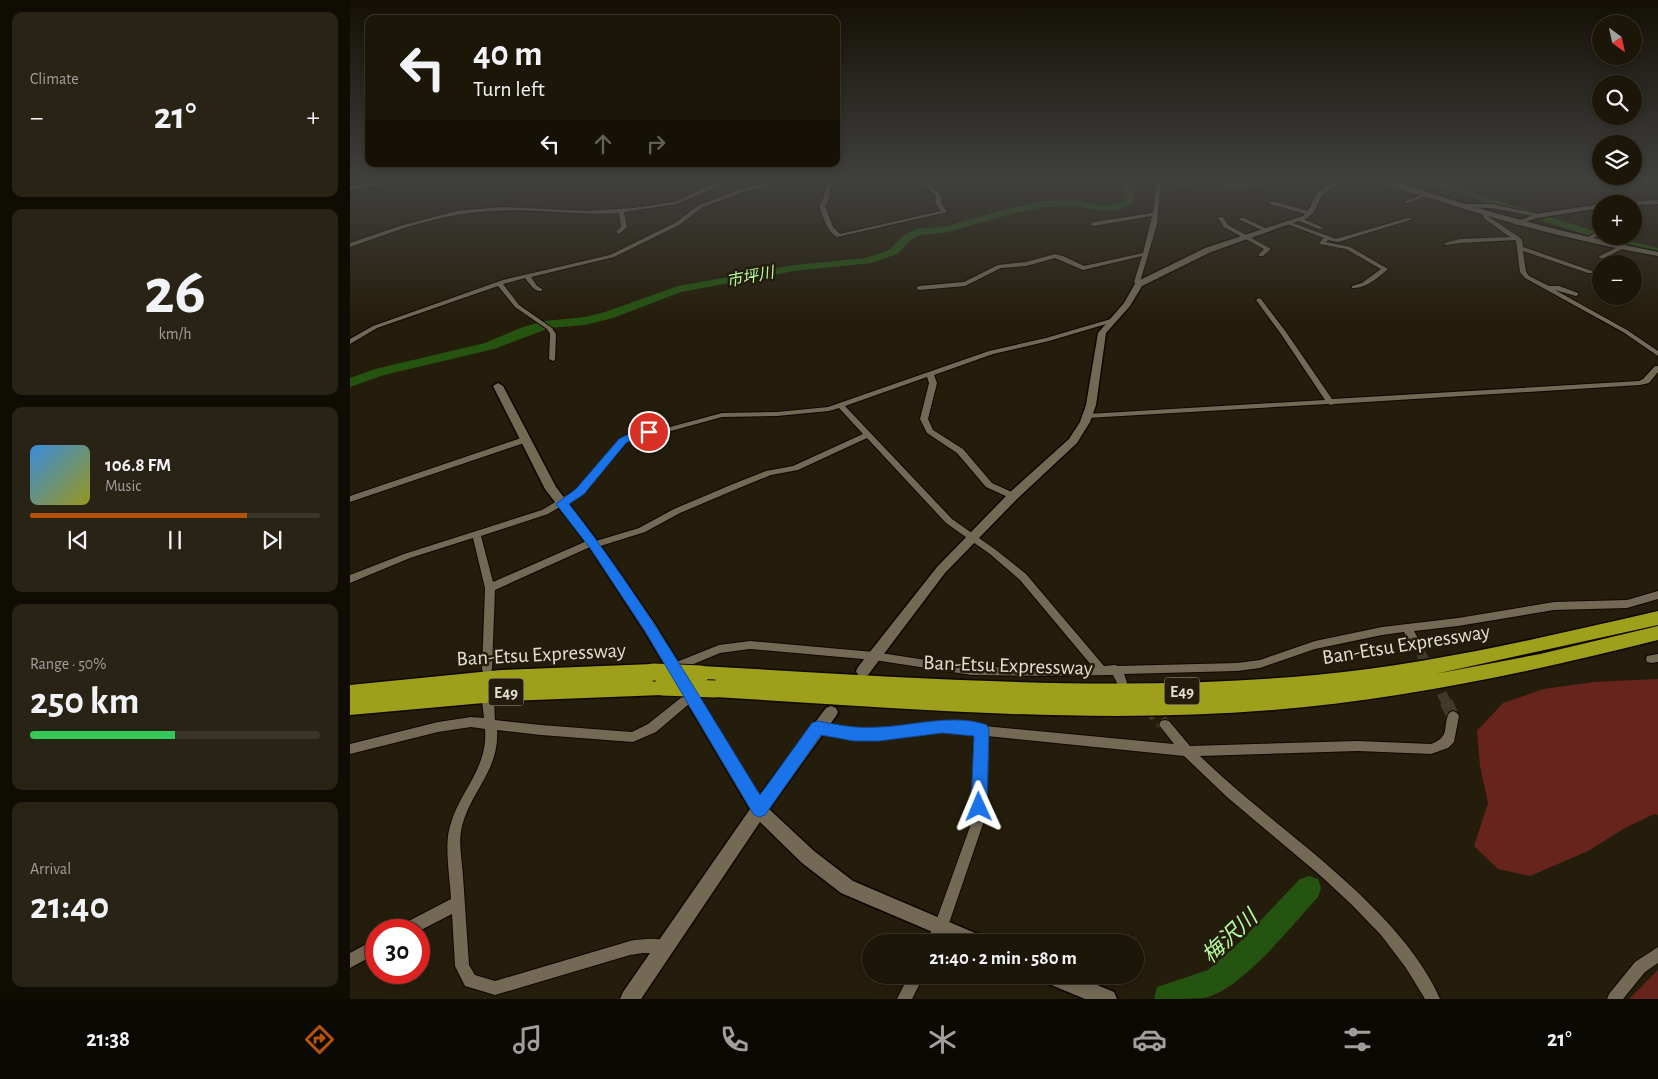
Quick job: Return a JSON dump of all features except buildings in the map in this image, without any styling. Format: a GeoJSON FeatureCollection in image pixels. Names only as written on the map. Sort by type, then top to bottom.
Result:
{"type":"FeatureCollection","features":[{"type":"Feature","properties":{"kind":"highway","name":"Ban-Etsu Expressway"},"geometry":{"type":"LineString","coordinates":[[350,707],[427,698],[657,680],[701,674],[1102,693],[1230,689],[1315,683],[1401,672],[1512,651],[1658,618]]}},
{"type":"Feature","properties":{"kind":"highway","name":"Ban-Etsu Expressway"},"geometry":{"type":"LineString","coordinates":[[350,693],[429,684],[543,675],[657,680],[715,689],[1003,705],[1125,707],[1235,704],[1324,697],[1410,686],[1523,665],[1658,633]]}},
{"type":"Feature","properties":{"kind":"main road"},"geometry":{"type":"LineString","coordinates":[[1531,227],[1658,254]]}},
{"type":"Feature","properties":{"kind":"street"},"geometry":{"type":"LineString","coordinates":[[350,245],[405,227]]}},
{"type":"Feature","properties":{"kind":"street"},"geometry":{"type":"LineString","coordinates":[[619,232],[624,227]]}},
{"type":"Feature","properties":{"kind":"street"},"geometry":{"type":"LineString","coordinates":[[350,342],[375,328],[499,283],[621,253],[672,227]]}},
{"type":"Feature","properties":{"kind":"street"},"geometry":{"type":"LineString","coordinates":[[829,227],[834,234],[839,236],[880,227]]}},
{"type":"Feature","properties":{"kind":"street"},"geometry":{"type":"LineString","coordinates":[[1139,284],[1137,278],[1152,227]]}},
{"type":"Feature","properties":{"kind":"street"},"geometry":{"type":"LineString","coordinates":[[1227,227],[1268,249],[1261,255]]}},
{"type":"Feature","properties":{"kind":"street"},"geometry":{"type":"LineString","coordinates":[[1259,227],[1266,230]]}},
{"type":"Feature","properties":{"kind":"street"},"geometry":{"type":"LineString","coordinates":[[863,671],[941,570],[971,537],[1072,441],[1087,416],[1091,405],[1102,333],[1127,304],[1139,284],[1205,251],[1277,227]]}},
{"type":"Feature","properties":{"kind":"street"},"geometry":{"type":"LineString","coordinates":[[1297,227],[1327,238],[1338,240],[1365,254]]}},
{"type":"Feature","properties":{"kind":"street"},"geometry":{"type":"LineString","coordinates":[[1338,240],[1384,227]]}},
{"type":"Feature","properties":{"kind":"street"},"geometry":{"type":"LineString","coordinates":[[1499,227],[1517,238],[1522,248],[1524,274],[1547,289],[1618,327],[1658,354]]}},
{"type":"Feature","properties":{"kind":"street"},"geometry":{"type":"LineString","coordinates":[[1587,240],[1592,237]]}},
{"type":"Feature","properties":{"kind":"street"},"geometry":{"type":"LineString","coordinates":[[1327,238],[1322,243],[1348,248],[1385,269],[1364,284],[1354,288]]}},
{"type":"Feature","properties":{"kind":"street"},"geometry":{"type":"LineString","coordinates":[[1446,244],[1460,240],[1517,238]]}},
{"type":"Feature","properties":{"kind":"street"},"geometry":{"type":"LineString","coordinates":[[1605,255],[1622,247]]}},
{"type":"Feature","properties":{"kind":"street"},"geometry":{"type":"LineString","coordinates":[[1522,248],[1590,272]]}},
{"type":"Feature","properties":{"kind":"street"},"geometry":{"type":"LineString","coordinates":[[918,288],[965,284],[1000,266],[1026,264],[1055,256],[1083,268],[1144,254]]}},
{"type":"Feature","properties":{"kind":"street"},"geometry":{"type":"LineString","coordinates":[[527,276],[535,287],[540,290]]}},
{"type":"Feature","properties":{"kind":"street"},"geometry":{"type":"LineString","coordinates":[[499,283],[517,306],[549,328],[553,334],[553,359]]}},
{"type":"Feature","properties":{"kind":"street"},"geometry":{"type":"LineString","coordinates":[[1547,289],[1559,288],[1576,294]]}},
{"type":"Feature","properties":{"kind":"street"},"geometry":{"type":"LineString","coordinates":[[1259,300],[1331,402]]}},
{"type":"Feature","properties":{"kind":"street"},"geometry":{"type":"LineString","coordinates":[[350,579],[407,556],[537,515],[562,504],[580,491],[622,441],[632,436],[671,429],[722,414],[808,412],[841,406],[991,352],[1047,340],[1111,321]]}},
{"type":"Feature","properties":{"kind":"street"},"geometry":{"type":"LineString","coordinates":[[1087,416],[1640,383],[1646,381],[1652,372],[1658,368]]}},
{"type":"Feature","properties":{"kind":"street"},"geometry":{"type":"LineString","coordinates":[[930,374],[933,383],[924,419],[930,431],[960,451],[989,484],[1013,496]]}},
{"type":"Feature","properties":{"kind":"street"},"geometry":{"type":"LineString","coordinates":[[498,386],[550,489],[593,544],[650,628],[759,810],[808,857],[847,887],[868,898],[956,934]]}},
{"type":"Feature","properties":{"kind":"street"},"geometry":{"type":"LineString","coordinates":[[841,406],[867,436],[949,521],[1023,577],[1102,670]]}},
{"type":"Feature","properties":{"kind":"street"},"geometry":{"type":"LineString","coordinates":[[490,588],[593,544],[642,530],[677,511],[728,489],[769,473],[795,468],[867,436]]}},
{"type":"Feature","properties":{"kind":"street"},"geometry":{"type":"LineString","coordinates":[[350,499],[524,440]]}},
{"type":"Feature","properties":{"kind":"street"},"geometry":{"type":"LineString","coordinates":[[476,534],[490,588],[487,669]]}},
{"type":"Feature","properties":{"kind":"street"},"geometry":{"type":"LineString","coordinates":[[673,668],[733,645],[780,647],[874,656],[972,671],[1047,672],[1115,669],[1199,669],[1252,665],[1315,645],[1407,628],[1554,606],[1627,604],[1658,595]]}},
{"type":"Feature","properties":{"kind":"street"},"geometry":{"type":"LineString","coordinates":[[1407,628],[1414,640]]}},
{"type":"Feature","properties":{"kind":"street"},"geometry":{"type":"LineString","coordinates":[[1115,669],[1122,682]]}},
{"type":"Feature","properties":{"kind":"street"},"geometry":{"type":"LineString","coordinates":[[350,749],[471,722],[540,730],[633,736],[652,728],[691,696]]}},
{"type":"Feature","properties":{"kind":"street"},"geometry":{"type":"LineString","coordinates":[[488,701],[488,723],[491,737],[490,754],[462,808],[455,826],[454,854],[462,966],[470,981],[495,988],[637,947],[665,946]]}},
{"type":"Feature","properties":{"kind":"street"},"geometry":{"type":"LineString","coordinates":[[630,999],[759,810],[831,712]]}},
{"type":"Feature","properties":{"kind":"street"},"geometry":{"type":"LineString","coordinates":[[818,728],[854,734],[879,734],[942,727],[1188,751],[1358,746],[1431,749],[1444,744],[1450,738],[1453,716]]}},
{"type":"Feature","properties":{"kind":"street"},"geometry":{"type":"LineString","coordinates":[[1165,725],[1200,764],[1339,883],[1397,946],[1433,999]]}},
{"type":"Feature","properties":{"kind":"street"},"geometry":{"type":"LineString","coordinates":[[938,934],[978,821],[981,730]]}},
{"type":"Feature","properties":{"kind":"street"},"geometry":{"type":"LineString","coordinates":[[427,919],[458,903]]}},
{"type":"Feature","properties":{"kind":"street"},"geometry":{"type":"LineString","coordinates":[[350,961],[365,952]]}},
{"type":"Feature","properties":{"kind":"street"},"geometry":{"type":"LineString","coordinates":[[1614,999],[1640,967],[1658,954]]}},
{"type":"Feature","properties":{"kind":"street"},"geometry":{"type":"LineString","coordinates":[[904,999],[912,984]]}},
{"type":"Feature","properties":{"kind":"street"},"geometry":{"type":"LineString","coordinates":[[1072,984],[1107,999]]}},
{"type":"Feature","properties":{"kind":"shaded area"},"geometry":{"type":"Polygon","coordinates":[[[1658,679],[1658,815],[1654,814],[1625,828],[1588,851],[1530,876],[1498,869],[1474,846],[1488,803],[1480,766],[1477,731],[1503,703],[1544,689],[1594,682],[1658,679]]]}},
{"type":"Feature","properties":{"kind":"shaded area"},"geometry":{"type":"Polygon","coordinates":[[[1658,970],[1658,999],[1629,999],[1658,970]]]}},
{"type":"Feature","properties":{"kind":"waterway","name":"市坪川"},"geometry":{"type":"LineString","coordinates":[[350,383],[380,372],[489,346],[527,330],[549,324],[585,321],[609,315],[678,289],[794,268],[867,261],[893,252],[908,237],[917,232],[956,227]]}},
{"type":"Feature","properties":{"kind":"waterway","name":"市坪川"},"geometry":{"type":"LineString","coordinates":[[1569,227],[1627,245],[1658,251]]}},
{"type":"Feature","properties":{"kind":"waterway","name":"梅沢川"},"geometry":{"type":"LineString","coordinates":[[1167,997],[1216,981],[1249,951],[1309,888]]}},
{"type":"Feature","properties":{"kind":"tunnel"},"geometry":{"type":"LineString","coordinates":[[1414,640],[1447,704]]}},
{"type":"Feature","properties":{"kind":"tunnel"},"geometry":{"type":"LineString","coordinates":[[1447,704],[1453,716]]}},
{"type":"Feature","properties":{"kind":"tunnel"},"geometry":{"type":"LineString","coordinates":[[1147,707],[1165,725]]}},
{"type":"Feature","properties":{"kind":"route"},"geometry":{"type":"LineString","coordinates":[[649,432],[626,438],[622,441],[580,491],[562,504],[594,545],[650,628],[743,780],[759,810],[818,728],[854,734],[879,734],[942,727],[981,730],[979,807]]}}]}
